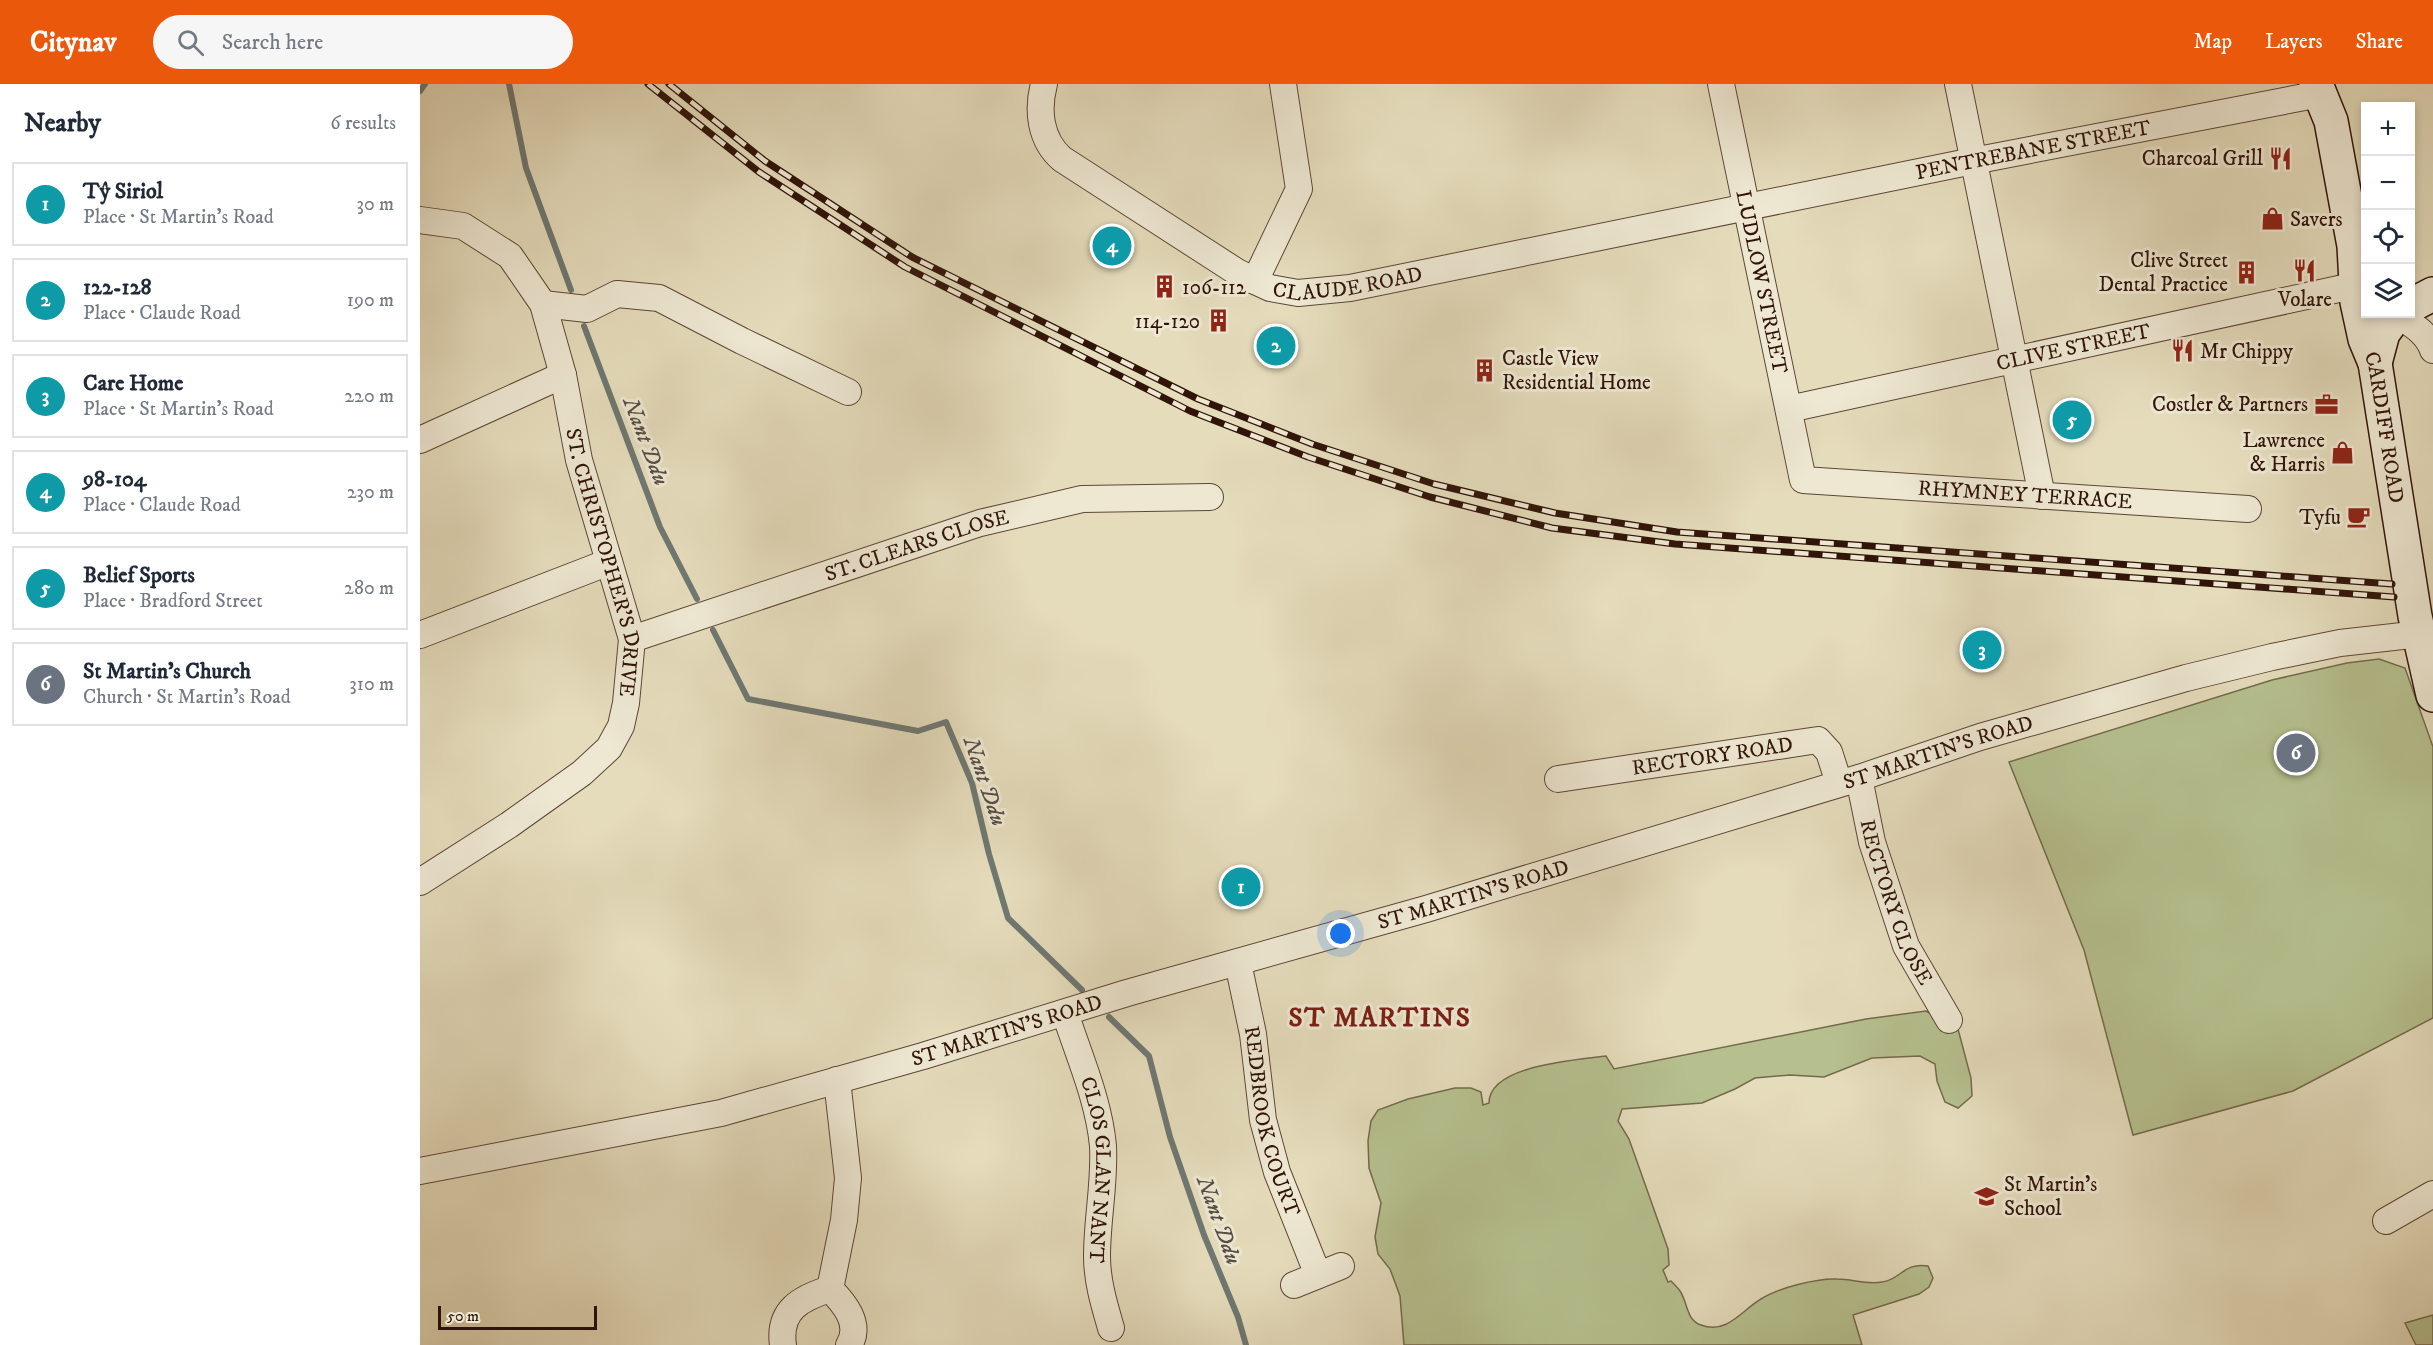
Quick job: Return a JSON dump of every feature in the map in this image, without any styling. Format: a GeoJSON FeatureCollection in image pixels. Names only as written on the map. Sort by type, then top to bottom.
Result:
{"type":"FeatureCollection","features":[{"type":"Feature","properties":{"kind":"main road","name":"CARDIFF ROAD"},"geometry":{"type":"LineString","coordinates":[[2318,89],[2331,121],[2361,286],[2357,302],[2365,339],[2376,363],[2399,522],[2425,644],[2433,694]]}},
{"type":"Feature","properties":{"kind":"main road"},"geometry":{"type":"LineString","coordinates":[[2415,303],[2433,294]]}},
{"type":"Feature","properties":{"kind":"main road"},"geometry":{"type":"LineString","coordinates":[[2376,363],[2383,333],[2393,318]]}},
{"type":"Feature","properties":{"kind":"street","name":"CLAUDE ROAD"},"geometry":{"type":"LineString","coordinates":[[1044,84],[1040,99],[1041,119],[1048,142],[1054,152],[1236,272],[1284,292],[1332,292],[1746,208]]}},
{"type":"Feature","properties":{"kind":"street"},"geometry":{"type":"LineString","coordinates":[[1255,281],[1299,189],[1282,84]]}},
{"type":"Feature","properties":{"kind":"street","name":"LUDLOW STREET"},"geometry":{"type":"LineString","coordinates":[[1721,84],[1803,480]]}},
{"type":"Feature","properties":{"kind":"street"},"geometry":{"type":"LineString","coordinates":[[1958,84],[2042,496]]}},
{"type":"Feature","properties":{"kind":"street","name":"PENTREBANE STREET"},"geometry":{"type":"LineString","coordinates":[[1746,208],[2318,89]]}},
{"type":"Feature","properties":{"kind":"street","name":"ST. CHRISTOPHER'S DRIVE"},"geometry":{"type":"LineString","coordinates":[[420,220],[463,226],[510,256],[543,304],[563,375],[579,460],[632,639],[626,703],[621,726],[609,748],[582,773],[528,812],[420,882]]}},
{"type":"Feature","properties":{"kind":"street","name":"CLIVE STREET"},"geometry":{"type":"LineString","coordinates":[[1789,409],[2361,286]]}},
{"type":"Feature","properties":{"kind":"street"},"geometry":{"type":"LineString","coordinates":[[543,304],[587,309],[617,294],[659,298],[848,392]]}},
{"type":"Feature","properties":{"kind":"street"},"geometry":{"type":"LineString","coordinates":[[2402,318],[2420,330],[2430,342],[2433,350]]}},
{"type":"Feature","properties":{"kind":"street"},"geometry":{"type":"LineString","coordinates":[[420,440],[563,375]]}},
{"type":"Feature","properties":{"kind":"street","name":"RHYMNEY TERRACE"},"geometry":{"type":"LineString","coordinates":[[1803,480],[2248,508]]}},
{"type":"Feature","properties":{"kind":"street","name":"ST. CLEARS CLOSE"},"geometry":{"type":"LineString","coordinates":[[632,639],[980,523],[1033,509],[1082,499],[1210,496]]}},
{"type":"Feature","properties":{"kind":"street"},"geometry":{"type":"LineString","coordinates":[[420,635],[609,562]]}},
{"type":"Feature","properties":{"kind":"street","name":"ST MARTIN'S ROAD"},"geometry":{"type":"LineString","coordinates":[[420,1171],[721,1113],[1127,993],[1426,909],[1849,781],[1980,737],[2207,673],[2340,643],[2425,644]]}},
{"type":"Feature","properties":{"kind":"street","name":"RECTORY ROAD"},"geometry":{"type":"LineString","coordinates":[[1558,779],[1818,740],[1849,781]]}},
{"type":"Feature","properties":{"kind":"street","name":"RECTORY CLOSE"},"geometry":{"type":"LineString","coordinates":[[1849,781],[1872,842],[1906,946],[1949,1020]]}},
{"type":"Feature","properties":{"kind":"street","name":"REDBROOK COURT"},"geometry":{"type":"LineString","coordinates":[[1238,963],[1252,1034],[1263,1120],[1277,1172],[1330,1271],[1294,1284]]}},
{"type":"Feature","properties":{"kind":"street","name":"CLOS GLAN NANT"},"geometry":{"type":"LineString","coordinates":[[1065,1013],[1095,1107],[1102,1144],[1103,1174],[1097,1257],[1100,1292],[1111,1328]]}},
{"type":"Feature","properties":{"kind":"street"},"geometry":{"type":"LineString","coordinates":[[830,1289],[844,1220],[848,1178],[837,1080]]}},
{"type":"Feature","properties":{"kind":"street"},"geometry":{"type":"LineString","coordinates":[[2386,1221],[2433,1194]]}},
{"type":"Feature","properties":{"kind":"street"},"geometry":{"type":"LineString","coordinates":[[783,1345],[782,1330],[795,1305],[812,1295],[830,1289]]}},
{"type":"Feature","properties":{"kind":"street"},"geometry":{"type":"LineString","coordinates":[[830,1289],[846,1306],[852,1320],[852,1341],[849,1345]]}},
{"type":"Feature","properties":{"kind":"green space"},"geometry":{"type":"Polygon","coordinates":[[[2379,659],[2405,668],[2433,747],[2433,1018],[2293,1091],[2133,1135],[2084,950],[2009,762],[2272,680],[2347,663],[2379,659]]]}},
{"type":"Feature","properties":{"kind":"green space"},"geometry":{"type":"Polygon","coordinates":[[[1926,1011],[1958,1029],[1971,1078],[1972,1096],[1958,1108],[1945,1102],[1937,1081],[1935,1064],[1920,1056],[1872,1058],[1824,1077],[1790,1075],[1755,1078],[1702,1103],[1622,1109],[1618,1121],[1629,1139],[1668,1249],[1669,1265],[1663,1270],[1668,1282],[1671,1281],[1680,1291],[1696,1323],[1719,1327],[1734,1320],[1768,1295],[1798,1284],[1829,1279],[1882,1282],[1894,1278],[1907,1269],[1920,1265],[1928,1266],[1933,1278],[1929,1287],[1919,1294],[1853,1315],[1862,1345],[1404,1345],[1400,1296],[1390,1269],[1378,1254],[1375,1237],[1381,1203],[1369,1168],[1368,1141],[1371,1121],[1378,1110],[1408,1099],[1455,1088],[1471,1088],[1481,1092],[1483,1105],[1489,1103],[1493,1090],[1503,1080],[1518,1072],[1556,1063],[1606,1056],[1614,1069],[1866,1019],[1926,1011]]]}},
{"type":"Feature","properties":{"kind":"green space"},"geometry":{"type":"Polygon","coordinates":[[[2433,1315],[2433,1345],[2416,1345],[2405,1323],[2433,1315]]]}},
{"type":"Feature","properties":{"kind":"waterway"},"geometry":{"type":"LineString","coordinates":[[420,91],[425,84]]}},
{"type":"Feature","properties":{"kind":"waterway","name":"Nant Ddu"},"geometry":{"type":"LineString","coordinates":[[509,84],[526,168],[571,290]]}},
{"type":"Feature","properties":{"kind":"waterway","name":"Nant Ddu"},"geometry":{"type":"LineString","coordinates":[[584,326],[660,527],[697,599]]}},
{"type":"Feature","properties":{"kind":"waterway","name":"Nant Ddu"},"geometry":{"type":"LineString","coordinates":[[713,630],[748,699],[918,731],[946,722],[972,783],[989,854],[1008,918],[1082,990]]}},
{"type":"Feature","properties":{"kind":"waterway","name":"Nant Ddu"},"geometry":{"type":"LineString","coordinates":[[1109,1017],[1149,1056],[1170,1137],[1204,1235],[1238,1317],[1246,1345]]}},
{"type":"Feature","properties":{"kind":"railway"},"geometry":{"type":"LineString","coordinates":[[648,84],[759,172],[905,267],[1190,411],[1308,457],[1430,497],[1552,528],[1675,544],[2394,597]]}},
{"type":"Feature","properties":{"kind":"railway"},"geometry":{"type":"LineString","coordinates":[[669,84],[765,161],[912,257],[1198,399],[1312,444],[1434,484],[1555,513],[1677,532],[2392,584]]}},
{"type":"Feature","properties":{"kind":"place","name":"Charcoal Grill"},"geometry":{"type":"Point","coordinates":[2281,158]}},
{"type":"Feature","properties":{"kind":"place","name":"Savers"},"geometry":{"type":"Point","coordinates":[2272,219]}},
{"type":"Feature","properties":{"kind":"place","name":"98-104"},"geometry":{"type":"Point","coordinates":[1112,246]}},
{"type":"Feature","properties":{"kind":"place","name":"Volare"},"geometry":{"type":"Point","coordinates":[2305,271]}},
{"type":"Feature","properties":{"kind":"place","name":"Clive Street Dental Practice"},"geometry":{"type":"Point","coordinates":[2246,272]}},
{"type":"Feature","properties":{"kind":"place","name":"106-112"},"geometry":{"type":"Point","coordinates":[1164,287]}},
{"type":"Feature","properties":{"kind":"place","name":"114-120"},"geometry":{"type":"Point","coordinates":[1218,321]}},
{"type":"Feature","properties":{"kind":"place","name":"122-128"},"geometry":{"type":"Point","coordinates":[1276,346]}},
{"type":"Feature","properties":{"kind":"place","name":"Mr Chippy"},"geometry":{"type":"Point","coordinates":[2182,351]}},
{"type":"Feature","properties":{"kind":"place","name":"Castle View Residential Home"},"geometry":{"type":"Point","coordinates":[1484,370]}},
{"type":"Feature","properties":{"kind":"place","name":"Costler & Partners"},"geometry":{"type":"Point","coordinates":[2326,404]}},
{"type":"Feature","properties":{"kind":"place","name":"Belief Sports"},"geometry":{"type":"Point","coordinates":[2072,420]}},
{"type":"Feature","properties":{"kind":"place","name":"Lawrence & Harris"},"geometry":{"type":"Point","coordinates":[2343,452]}},
{"type":"Feature","properties":{"kind":"place","name":"Tyfu"},"geometry":{"type":"Point","coordinates":[2359,517]}},
{"type":"Feature","properties":{"kind":"place","name":"Care Home"},"geometry":{"type":"Point","coordinates":[1982,650]}},
{"type":"Feature","properties":{"kind":"place","name":"St Martin's Church"},"geometry":{"type":"Point","coordinates":[2296,753]}},
{"type":"Feature","properties":{"kind":"place","name":"Tŷ Siriol"},"geometry":{"type":"Point","coordinates":[1241,887]}},
{"type":"Feature","properties":{"kind":"place","name":"St Martin's School"},"geometry":{"type":"Point","coordinates":[1986,1196]}},
{"type":"Feature","properties":{"kind":"district","name":"ST MARTINS"},"geometry":{"type":"Point","coordinates":[1380,1017]}}]}
